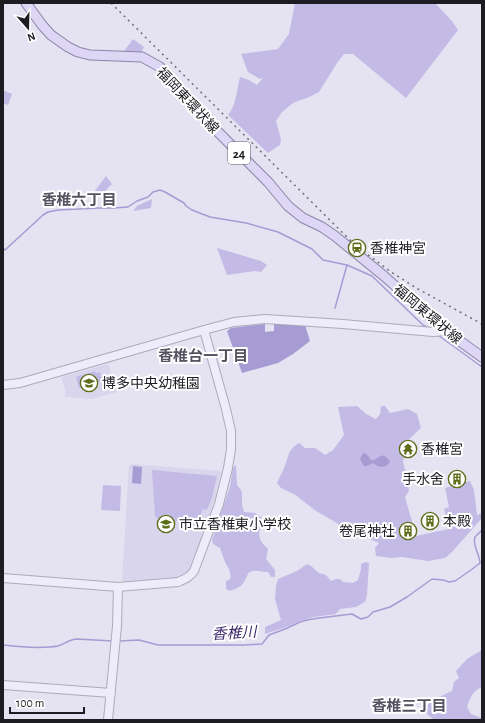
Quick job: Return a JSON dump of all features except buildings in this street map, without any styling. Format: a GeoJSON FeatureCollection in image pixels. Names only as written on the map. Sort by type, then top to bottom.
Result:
{"type":"FeatureCollection","features":[{"type":"Feature","properties":{"kind":"main road","name":"福岡東環状線"},"geometry":{"type":"LineString","coordinates":[[26,3],[51,35],[78,52],[90,55],[142,57],[160,67],[218,132],[268,182],[288,206],[303,218],[340,240],[384,276],[446,331],[482,357]]}},
{"type":"Feature","properties":{"kind":"street"},"geometry":{"type":"LineString","coordinates":[[3,385],[20,383],[234,322],[265,319],[433,332],[446,331]]}},
{"type":"Feature","properties":{"kind":"street"},"geometry":{"type":"LineString","coordinates":[[3,578],[118,587],[178,582],[187,579],[192,575],[219,504],[231,449],[231,431],[204,330]]}},
{"type":"Feature","properties":{"kind":"street"},"geometry":{"type":"LineString","coordinates":[[108,720],[118,587]]}},
{"type":"Feature","properties":{"kind":"street"},"geometry":{"type":"LineString","coordinates":[[3,685],[111,693]]}},
{"type":"Feature","properties":{"kind":"shaded area"},"geometry":{"type":"Polygon","coordinates":[[[295,3],[435,3],[452,21],[458,30],[406,98],[353,54],[344,54],[319,92],[293,103],[282,112],[276,121],[281,139],[280,145],[268,153],[228,115],[235,102],[240,77],[257,85],[263,78],[260,79],[248,72],[241,54],[278,49],[289,34],[295,3]]]}},
{"type":"Feature","properties":{"kind":"shaded area"},"geometry":{"type":"Polygon","coordinates":[[[133,39],[144,47],[141,53],[124,51],[133,39]]]}},
{"type":"Feature","properties":{"kind":"shaded area"},"geometry":{"type":"Polygon","coordinates":[[[3,90],[12,94],[8,105],[3,103],[3,90]]]}},
{"type":"Feature","properties":{"kind":"shaded area"},"geometry":{"type":"Polygon","coordinates":[[[106,176],[112,184],[105,191],[94,192],[106,176]]]}},
{"type":"Feature","properties":{"kind":"shaded area"},"geometry":{"type":"Polygon","coordinates":[[[152,199],[151,208],[133,211],[137,206],[152,199]]]}},
{"type":"Feature","properties":{"kind":"shaded area"},"geometry":{"type":"Polygon","coordinates":[[[217,248],[261,261],[267,265],[261,272],[255,271],[227,275],[217,248]]]}},
{"type":"Feature","properties":{"kind":"shaded area"},"geometry":{"type":"Polygon","coordinates":[[[265,324],[265,332],[274,331],[274,324],[305,325],[310,341],[278,363],[242,373],[227,331],[231,328],[265,324]]]}},
{"type":"Feature","properties":{"kind":"shaded area","name":"博多中央幼稚園"},"geometry":{"type":"Polygon","coordinates":[[[108,364],[117,392],[92,399],[65,397],[65,389],[61,377],[108,364]]]}},
{"type":"Feature","properties":{"kind":"shaded area"},"geometry":{"type":"Polygon","coordinates":[[[95,371],[96,373],[100,372],[102,381],[79,388],[76,377],[95,371]]]}},
{"type":"Feature","properties":{"kind":"shaded area"},"geometry":{"type":"Polygon","coordinates":[[[357,406],[366,414],[376,419],[380,414],[381,406],[385,406],[390,413],[408,409],[417,414],[421,428],[407,441],[403,462],[409,491],[405,497],[416,536],[449,529],[444,509],[449,507],[445,488],[470,481],[474,490],[477,515],[482,513],[482,518],[445,558],[428,561],[402,557],[392,558],[376,556],[375,548],[379,543],[349,530],[316,511],[294,494],[281,488],[277,483],[290,451],[299,443],[305,448],[315,448],[325,455],[333,450],[344,435],[338,407],[357,406]]]}},
{"type":"Feature","properties":{"kind":"shaded area"},"geometry":{"type":"Polygon","coordinates":[[[363,453],[367,454],[371,460],[374,460],[382,455],[390,461],[389,464],[382,467],[373,463],[364,466],[360,459],[363,453]]]}},
{"type":"Feature","properties":{"kind":"shaded area","name":"市立香椎東小学校"},"geometry":{"type":"Polygon","coordinates":[[[132,464],[221,471],[215,498],[192,567],[186,574],[180,577],[174,579],[124,583],[122,580],[129,466],[132,464]]]}},
{"type":"Feature","properties":{"kind":"shaded area"},"geometry":{"type":"Polygon","coordinates":[[[236,465],[237,485],[241,490],[244,512],[255,513],[262,518],[263,524],[259,534],[262,543],[268,549],[266,559],[275,570],[275,577],[271,577],[268,572],[252,571],[249,572],[238,588],[230,591],[226,589],[226,581],[231,577],[229,569],[220,548],[213,544],[212,540],[230,487],[233,468],[236,465]]]}},
{"type":"Feature","properties":{"kind":"shaded area"},"geometry":{"type":"Polygon","coordinates":[[[133,466],[142,467],[141,484],[132,483],[133,466]]]}},
{"type":"Feature","properties":{"kind":"shaded area"},"geometry":{"type":"Polygon","coordinates":[[[152,470],[217,476],[212,498],[207,510],[203,509],[199,518],[162,523],[155,516],[152,470]]]}},
{"type":"Feature","properties":{"kind":"shaded area"},"geometry":{"type":"Polygon","coordinates":[[[103,485],[121,486],[120,511],[101,510],[103,485]]]}},
{"type":"Feature","properties":{"kind":"shaded area"},"geometry":{"type":"Polygon","coordinates":[[[366,562],[369,563],[367,595],[365,602],[356,607],[340,609],[336,614],[314,617],[265,634],[265,627],[281,620],[275,599],[278,579],[297,571],[307,564],[319,573],[326,575],[331,581],[340,579],[343,582],[353,583],[358,580],[361,564],[366,562]]]}},
{"type":"Feature","properties":{"kind":"shaded area"},"geometry":{"type":"Polygon","coordinates":[[[482,650],[482,687],[470,698],[467,707],[471,714],[482,718],[482,720],[434,720],[427,714],[425,706],[452,691],[454,682],[459,678],[456,671],[467,659],[482,650]]]}},
{"type":"Feature","properties":{"kind":"waterway"},"geometry":{"type":"LineString","coordinates":[[3,248],[5,250],[48,212],[58,210],[128,207],[137,201],[148,197],[153,192],[160,190],[184,203],[192,210],[210,217],[246,223],[278,232],[312,249],[323,260],[347,265],[372,276],[423,325],[428,328]]}},
{"type":"Feature","properties":{"kind":"waterway"},"geometry":{"type":"LineString","coordinates":[[335,308],[347,265]]}},
{"type":"Feature","properties":{"kind":"waterway"},"geometry":{"type":"LineString","coordinates":[[438,335],[482,367]]}},
{"type":"Feature","properties":{"kind":"waterway","name":"香椎川"},"geometry":{"type":"LineString","coordinates":[[119,641],[139,640],[158,645],[262,644],[269,635],[307,620],[352,614],[361,619],[368,617],[373,612],[390,607],[407,597],[432,579],[449,582],[455,581],[471,570],[480,563],[474,540],[482,530]]}},
{"type":"Feature","properties":{"kind":"waterway","name":"香椎川"},"geometry":{"type":"LineString","coordinates":[[3,645],[45,647],[58,646],[76,639],[113,641]]}},
{"type":"Feature","properties":{"kind":"railway"},"geometry":{"type":"LineString","coordinates":[[111,3],[355,245],[391,272],[418,289],[482,324]]}},
{"type":"Feature","properties":{"kind":"place","name":"香椎神宮"},"geometry":{"type":"Point","coordinates":[357,248]}},
{"type":"Feature","properties":{"kind":"place","name":"博多中央幼稚園"},"geometry":{"type":"Point","coordinates":[89,383]}},
{"type":"Feature","properties":{"kind":"place","name":"香椎宮"},"geometry":{"type":"Point","coordinates":[408,449]}},
{"type":"Feature","properties":{"kind":"place","name":"手水舍"},"geometry":{"type":"Point","coordinates":[457,479]}},
{"type":"Feature","properties":{"kind":"place","name":"本殿"},"geometry":{"type":"Point","coordinates":[430,521]}},
{"type":"Feature","properties":{"kind":"place","name":"市立香椎東小学校"},"geometry":{"type":"Point","coordinates":[166,524]}},
{"type":"Feature","properties":{"kind":"place","name":"卷尾神社"},"geometry":{"type":"Point","coordinates":[408,531]}},
{"type":"Feature","properties":{"kind":"district","name":"香椎六丁目"},"geometry":{"type":"Point","coordinates":[79,200]}},
{"type":"Feature","properties":{"kind":"district","name":"香椎台一丁目"},"geometry":{"type":"Point","coordinates":[203,356]}},
{"type":"Feature","properties":{"kind":"district","name":"香椎三丁目"},"geometry":{"type":"Point","coordinates":[409,706]}}]}
